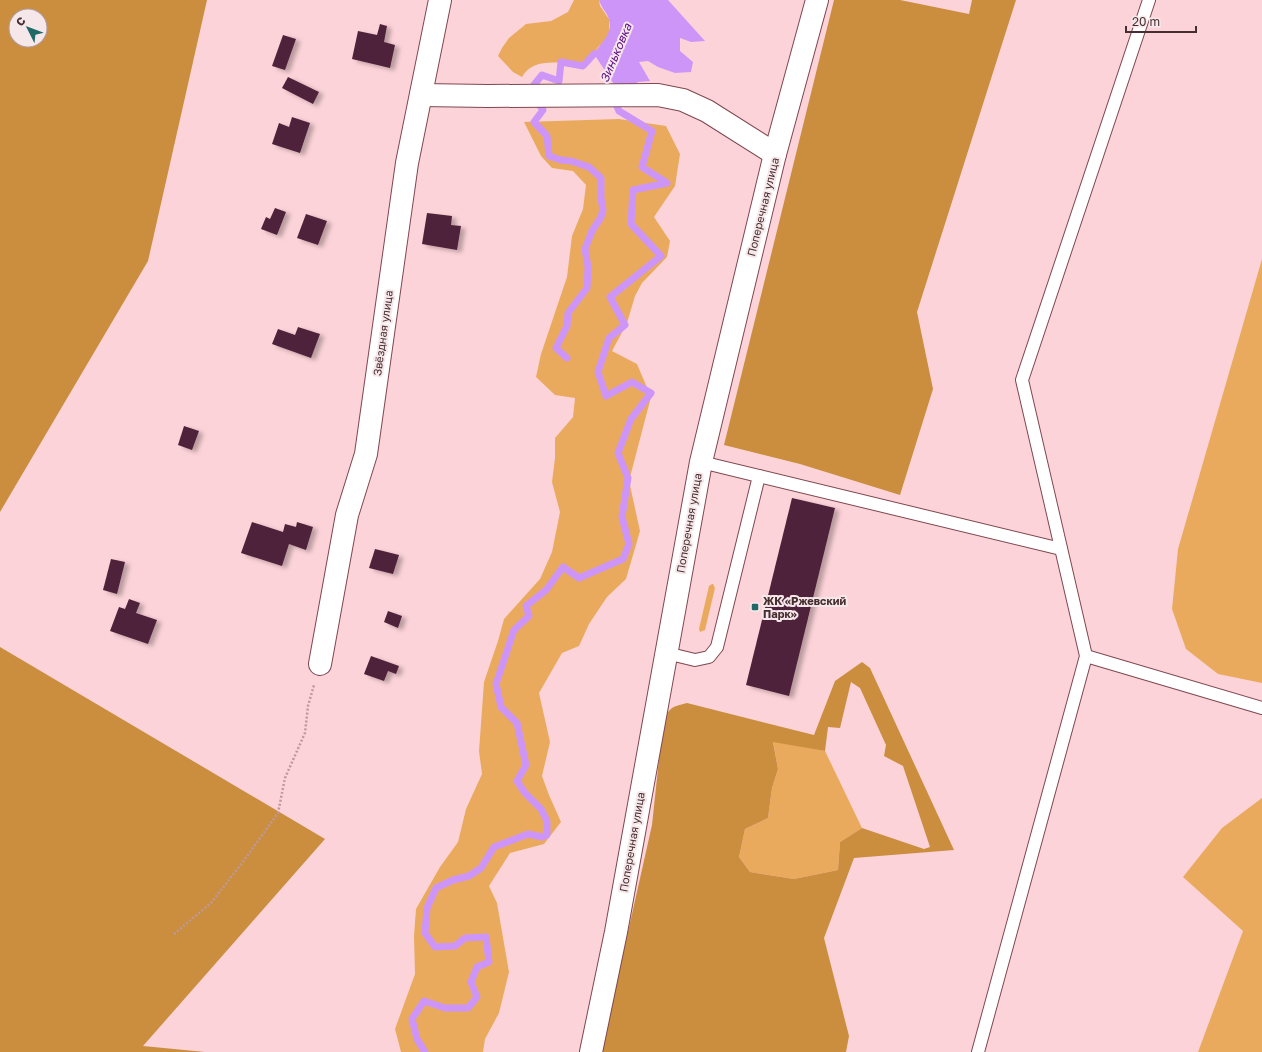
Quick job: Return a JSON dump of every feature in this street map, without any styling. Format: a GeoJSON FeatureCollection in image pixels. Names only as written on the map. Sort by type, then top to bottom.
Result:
{"type":"FeatureCollection","features":[{"type":"Feature","properties":{"kind":"street","name":"Звёздная улица"},"geometry":{"type":"LineString","coordinates":[[320,664],[347,515],[366,454],[407,163],[440,0]]}},
{"type":"Feature","properties":{"kind":"street","name":"Поперечная улица"},"geometry":{"type":"LineString","coordinates":[[591,1052],[616,932],[701,462],[776,154],[817,0]]}},
{"type":"Feature","properties":{"kind":"street"},"geometry":{"type":"LineString","coordinates":[[421,95],[658,95],[683,100],[707,111],[776,154]]}},
{"type":"Feature","properties":{"kind":"lane"},"geometry":{"type":"LineString","coordinates":[[978,1052],[1086,656],[1022,380],[1149,0]]}},
{"type":"Feature","properties":{"kind":"lane"},"geometry":{"type":"LineString","coordinates":[[701,462],[1062,549]]}},
{"type":"Feature","properties":{"kind":"lane"},"geometry":{"type":"LineString","coordinates":[[666,652],[695,660],[708,657],[717,647],[759,476]]}},
{"type":"Feature","properties":{"kind":"lane"},"geometry":{"type":"LineString","coordinates":[[1086,656],[1262,708]]}},
{"type":"Feature","properties":{"kind":"path"},"geometry":{"type":"LineString","coordinates":[[174,934],[210,903],[245,859],[278,813],[285,778],[305,733],[308,706],[320,664]]}},
{"type":"Feature","properties":{"kind":"shaded area"},"geometry":{"type":"Polygon","coordinates":[[[0,0],[207,0],[148,261],[0,512],[0,0]]]}},
{"type":"Feature","properties":{"kind":"shaded area"},"geometry":{"type":"Polygon","coordinates":[[[574,0],[599,0],[600,6],[609,19],[609,32],[605,41],[598,47],[583,66],[550,62],[534,66],[527,70],[522,77],[513,72],[498,56],[509,38],[526,24],[551,21],[568,12],[574,0]]]}},
{"type":"Feature","properties":{"kind":"shaded area"},"geometry":{"type":"Polygon","coordinates":[[[834,0],[900,0],[969,14],[972,0],[1016,0],[917,312],[933,389],[900,495],[800,464],[724,445],[834,0]]]}},
{"type":"Feature","properties":{"kind":"shaded area"},"geometry":{"type":"Polygon","coordinates":[[[619,119],[666,126],[680,154],[675,186],[654,217],[670,241],[667,257],[642,283],[635,296],[627,323],[612,351],[637,364],[651,397],[629,481],[640,531],[626,579],[607,597],[589,624],[579,646],[562,653],[539,693],[550,742],[542,776],[561,822],[544,844],[510,853],[489,886],[497,903],[509,972],[499,1013],[485,1039],[483,1052],[401,1052],[395,1029],[415,974],[414,936],[416,909],[440,867],[458,842],[466,809],[482,774],[479,751],[484,682],[504,619],[540,579],[552,552],[560,512],[552,482],[555,458],[555,438],[573,417],[575,398],[555,395],[536,377],[541,354],[567,277],[572,236],[583,209],[586,185],[573,171],[552,168],[541,156],[524,122],[619,119]]]}},
{"type":"Feature","properties":{"kind":"shaded area"},"geometry":{"type":"Polygon","coordinates":[[[1262,259],[1262,683],[1218,674],[1186,649],[1172,609],[1178,549],[1262,259]]]}},
{"type":"Feature","properties":{"kind":"shaded area"},"geometry":{"type":"Polygon","coordinates":[[[712,584],[715,588],[705,630],[700,632],[699,629],[709,586],[712,584]]]}},
{"type":"Feature","properties":{"kind":"shaded area"},"geometry":{"type":"Polygon","coordinates":[[[0,647],[325,839],[143,1046],[205,1052],[0,1052],[0,647]]]}},
{"type":"Feature","properties":{"kind":"shaded area"},"geometry":{"type":"Polygon","coordinates":[[[862,662],[870,668],[954,850],[854,858],[824,938],[849,1036],[846,1052],[601,1052],[652,825],[663,722],[667,714],[674,707],[687,703],[814,735],[835,681],[862,662]],[[851,682],[840,728],[828,727],[825,751],[773,742],[778,769],[772,788],[768,818],[745,829],[739,857],[750,872],[794,879],[838,870],[840,842],[862,828],[924,849],[930,847],[903,766],[884,756],[886,745],[860,688],[851,682]]]}},
{"type":"Feature","properties":{"kind":"shaded area"},"geometry":{"type":"Polygon","coordinates":[[[773,741],[825,751],[862,828],[840,842],[838,870],[794,879],[750,872],[739,857],[745,829],[768,818],[772,788],[778,769],[773,741]]]}},
{"type":"Feature","properties":{"kind":"shaded area"},"geometry":{"type":"Polygon","coordinates":[[[1262,798],[1262,1052],[1198,1052],[1243,931],[1183,877],[1222,828],[1262,798]]]}},
{"type":"Feature","properties":{"kind":"water"},"geometry":{"type":"Polygon","coordinates":[[[599,0],[668,0],[705,41],[691,42],[680,38],[680,51],[693,62],[691,72],[675,73],[658,67],[648,61],[639,62],[650,81],[638,82],[630,89],[615,86],[594,54],[608,34],[610,25],[608,17],[599,0]]]}},
{"type":"Feature","properties":{"kind":"building"},"geometry":{"type":"Polygon","coordinates":[[[380,24],[387,26],[384,42],[395,45],[390,68],[352,59],[358,31],[377,35],[380,24]]]}},
{"type":"Feature","properties":{"kind":"building"},"geometry":{"type":"Polygon","coordinates":[[[283,35],[296,39],[285,70],[272,66],[283,35]]]}},
{"type":"Feature","properties":{"kind":"building"},"geometry":{"type":"Polygon","coordinates":[[[288,77],[319,92],[313,104],[282,88],[288,77]]]}},
{"type":"Feature","properties":{"kind":"building"},"geometry":{"type":"Polygon","coordinates":[[[292,117],[310,123],[300,153],[272,144],[279,123],[289,127],[292,117]]]}},
{"type":"Feature","properties":{"kind":"building"},"geometry":{"type":"Polygon","coordinates":[[[275,208],[286,212],[277,235],[261,229],[266,217],[270,219],[275,208]]]}},
{"type":"Feature","properties":{"kind":"building"},"geometry":{"type":"Polygon","coordinates":[[[427,213],[452,216],[451,225],[461,226],[457,250],[422,244],[427,213]]]}},
{"type":"Feature","properties":{"kind":"building"},"geometry":{"type":"Polygon","coordinates":[[[306,214],[327,221],[318,245],[297,238],[306,214]]]}},
{"type":"Feature","properties":{"kind":"building"},"geometry":{"type":"Polygon","coordinates":[[[298,327],[320,334],[311,358],[272,344],[278,329],[295,335],[298,327]]]}},
{"type":"Feature","properties":{"kind":"building"},"geometry":{"type":"Polygon","coordinates":[[[184,426],[199,431],[192,450],[178,445],[184,426]]]}},
{"type":"Feature","properties":{"kind":"building"},"geometry":{"type":"Polygon","coordinates":[[[792,498],[835,508],[789,696],[746,685],[792,498]]]}},
{"type":"Feature","properties":{"kind":"building"},"geometry":{"type":"Polygon","coordinates":[[[252,522],[283,532],[285,524],[296,527],[297,522],[313,527],[306,550],[289,544],[282,566],[241,553],[252,522]]]}},
{"type":"Feature","properties":{"kind":"building"},"geometry":{"type":"Polygon","coordinates":[[[375,549],[399,555],[393,574],[369,568],[375,549]]]}},
{"type":"Feature","properties":{"kind":"building"},"geometry":{"type":"Polygon","coordinates":[[[111,559],[125,562],[117,594],[103,590],[111,559]]]}},
{"type":"Feature","properties":{"kind":"building"},"geometry":{"type":"Polygon","coordinates":[[[129,599],[140,603],[136,613],[157,620],[148,644],[110,631],[119,607],[125,609],[129,599]]]}},
{"type":"Feature","properties":{"kind":"building"},"geometry":{"type":"Polygon","coordinates":[[[388,611],[402,616],[398,628],[384,622],[388,611]]]}},
{"type":"Feature","properties":{"kind":"building"},"geometry":{"type":"Polygon","coordinates":[[[371,656],[399,666],[396,674],[388,671],[384,681],[364,674],[371,656]]]}},
{"type":"Feature","properties":{"kind":"waterway"},"geometry":{"type":"LineString","coordinates":[[529,91],[542,75],[559,81],[561,62],[583,66],[594,54]]}},
{"type":"Feature","properties":{"kind":"waterway","name":"Зиньковка"},"geometry":{"type":"LineString","coordinates":[[425,1052],[417,1039],[412,1019],[424,1001],[445,1008],[468,1008],[477,997],[471,982],[477,967],[489,962],[486,937],[465,938],[455,946],[435,947],[425,933],[427,908],[436,888],[453,880],[469,876],[481,868],[494,847],[528,834],[542,837],[547,835],[547,821],[541,809],[525,793],[517,781],[526,765],[517,723],[501,707],[496,684],[514,630],[529,616],[526,606],[546,590],[563,567],[579,578],[623,559],[629,544],[622,517],[628,478],[618,453],[631,419],[651,393],[632,382],[606,396],[598,372],[609,338],[625,325],[610,297],[661,256],[631,224],[633,190],[667,183],[642,167],[652,131],[619,111],[613,97]]}},
{"type":"Feature","properties":{"kind":"waterway"},"geometry":{"type":"LineString","coordinates":[[535,99],[543,110],[534,122],[547,136],[549,156],[589,167],[601,178],[601,198],[603,210],[585,249],[588,267],[587,288],[568,313],[567,326],[556,348],[567,358]]}},
{"type":"Feature","properties":{"kind":"place","name":"ЖК «Ржевский Парк»"},"geometry":{"type":"Point","coordinates":[755,607]}}]}
